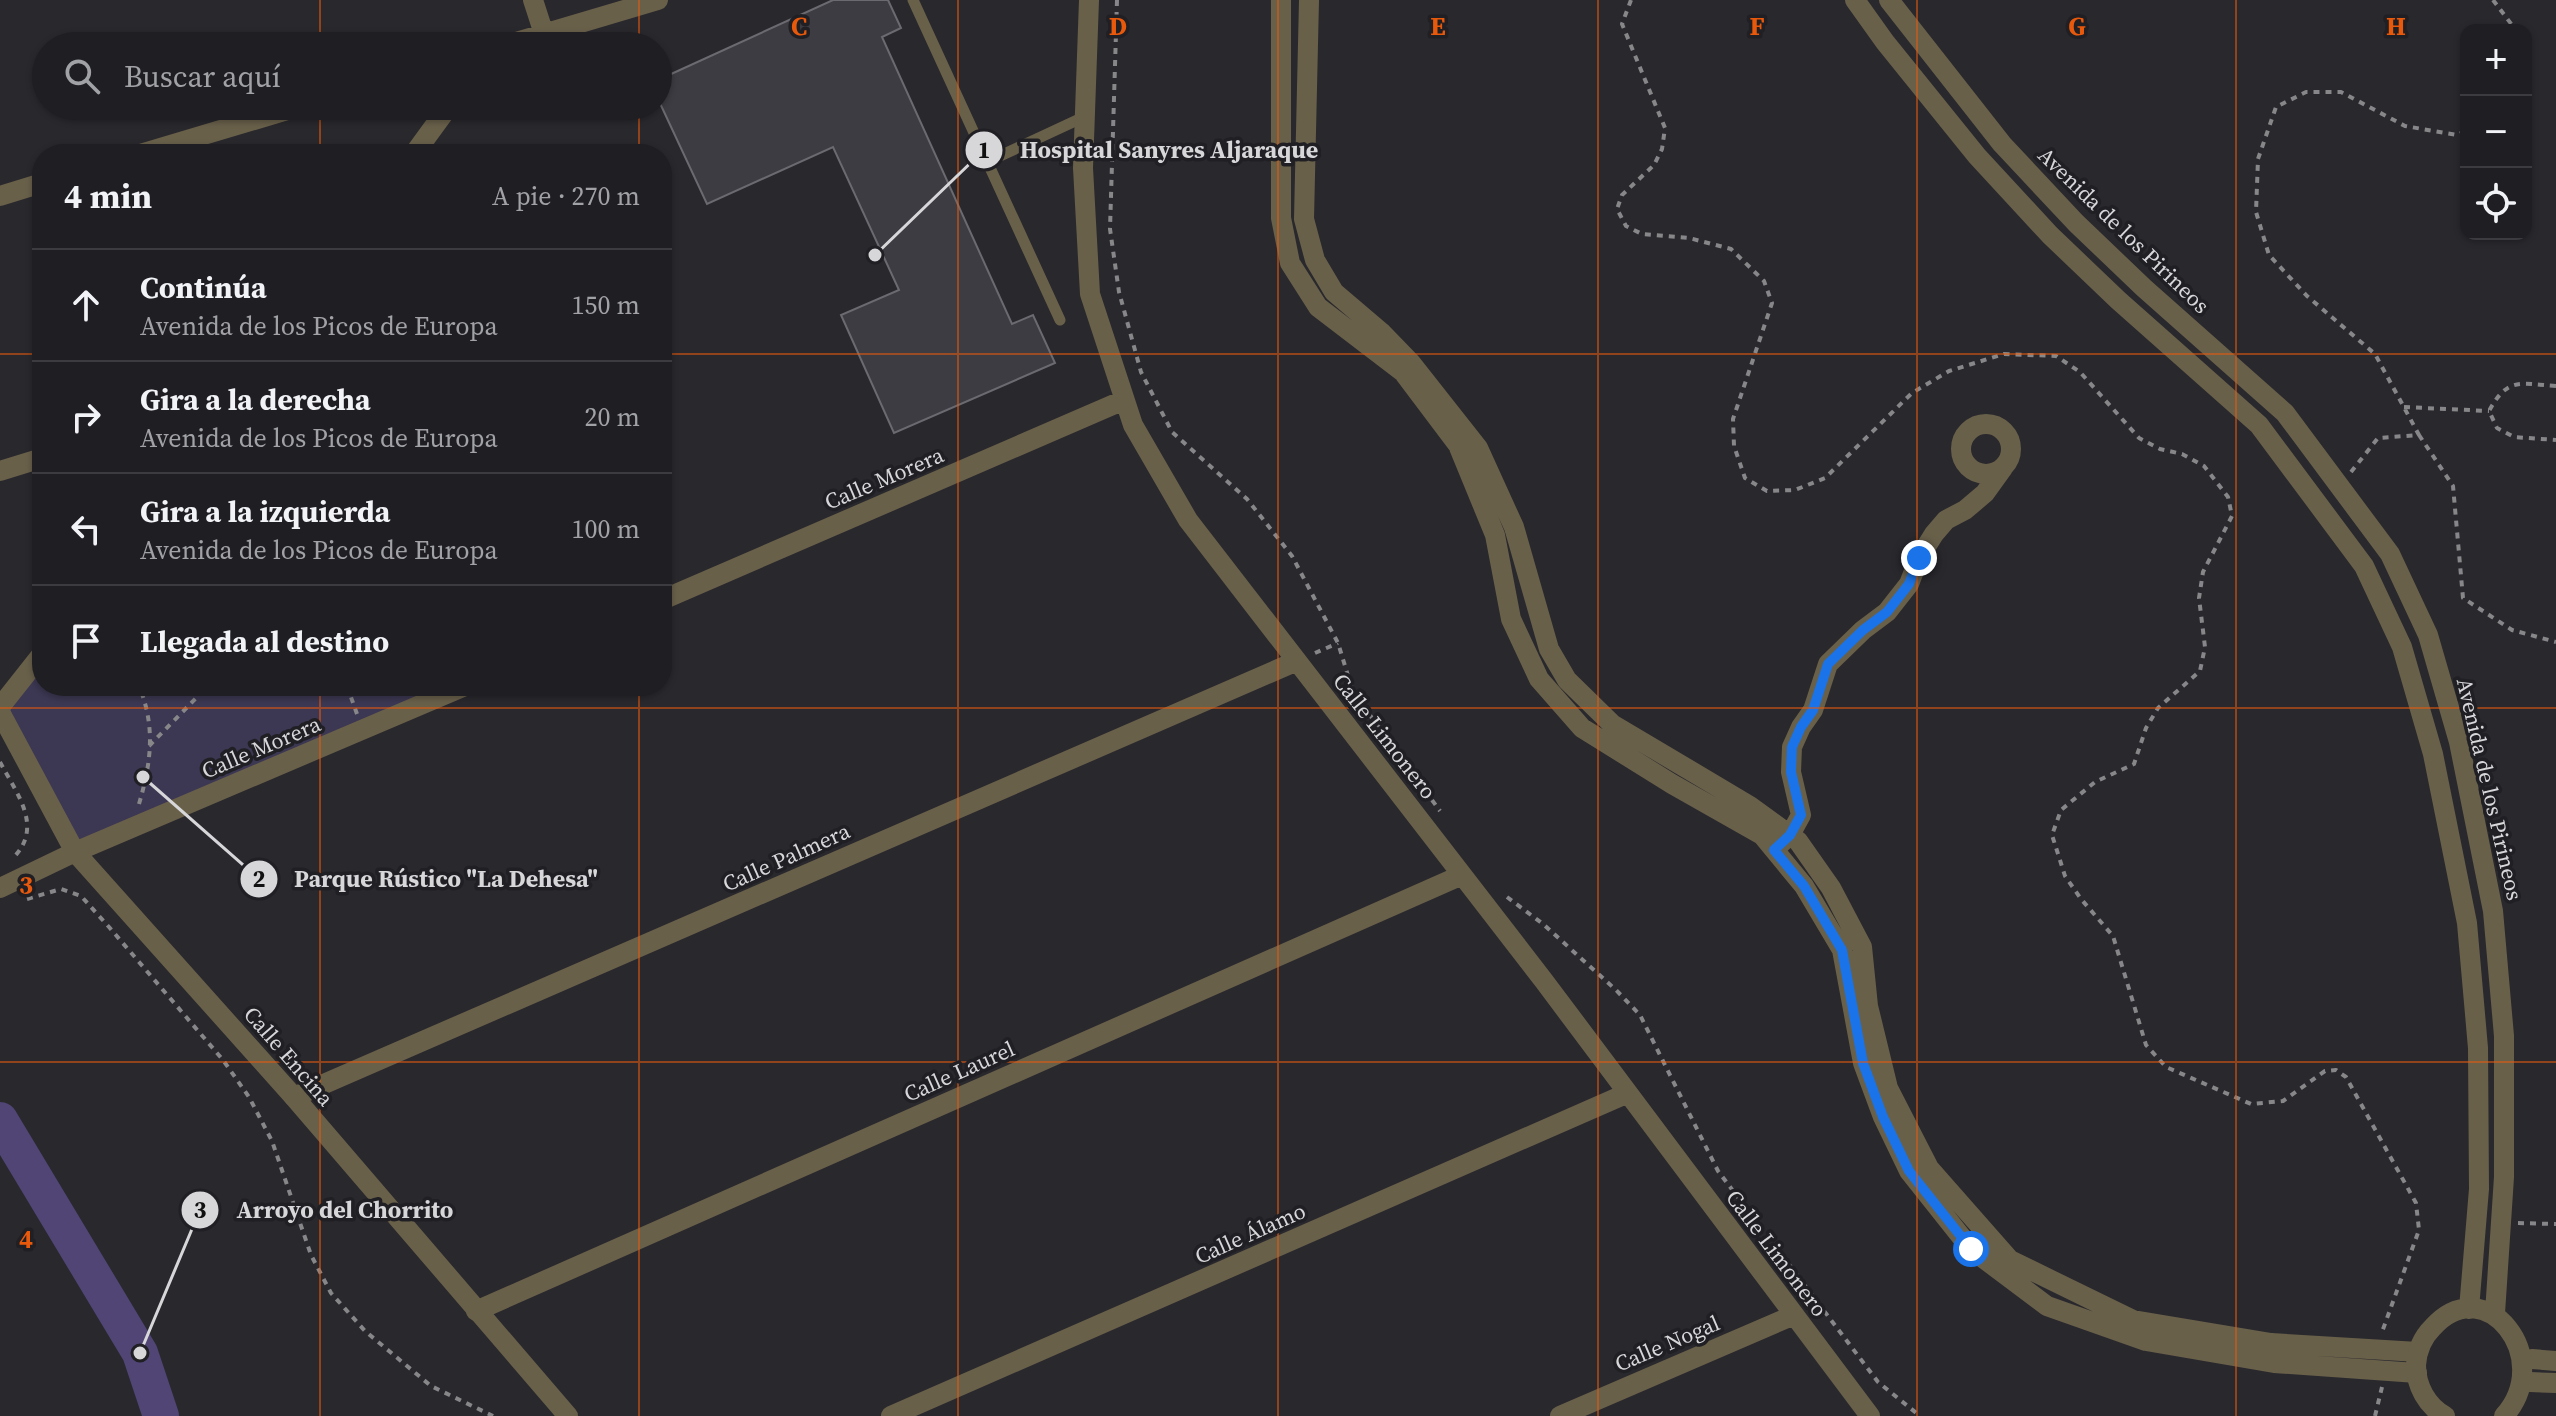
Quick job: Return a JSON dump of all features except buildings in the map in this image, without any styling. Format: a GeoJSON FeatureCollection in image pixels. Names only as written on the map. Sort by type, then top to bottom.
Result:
{"type":"FeatureCollection","features":[{"type":"Feature","properties":{"kind":"street"},"geometry":{"type":"LineString","coordinates":[[533,0],[543,32]]}},
{"type":"Feature","properties":{"kind":"street"},"geometry":{"type":"LineString","coordinates":[[551,32],[658,0]]}},
{"type":"Feature","properties":{"kind":"street","name":"Calle Limonero"},"geometry":{"type":"LineString","coordinates":[[1089,0],[1083,168],[1090,294],[1133,425],[1188,520],[1628,1093],[1870,1416]]}},
{"type":"Feature","properties":{"kind":"street"},"geometry":{"type":"LineString","coordinates":[[1281,0],[1281,218],[1290,263],[1318,307],[1403,372],[1458,445],[1495,535],[1511,619],[1539,679],[1582,728],[1762,835],[1804,886],[1842,950],[1863,1063],[1883,1117],[1909,1171],[1971,1249],[2047,1306],[2146,1341],[2274,1363],[2417,1373]]}},
{"type":"Feature","properties":{"kind":"street"},"geometry":{"type":"LineString","coordinates":[[1309,0],[1304,219],[1315,260],[1334,292],[1381,332],[1411,363],[1478,448],[1514,527],[1549,649],[1567,680],[1612,724],[1750,806],[1798,841],[1831,888],[1862,947],[1868,1006],[1888,1088],[1929,1168],[2010,1260],[2133,1320],[2271,1343],[2418,1352]]}},
{"type":"Feature","properties":{"kind":"street"},"geometry":{"type":"LineString","coordinates":[[1855,0],[1977,156],[2050,235],[2259,425],[2332,521],[2371,580],[2402,647],[2433,754],[2467,923],[2478,1048],[2479,1189],[2469,1309]]}},
{"type":"Feature","properties":{"kind":"street","name":"Avenida de los Pirineos"},"geometry":{"type":"LineString","coordinates":[[1889,0],[2013,156],[2076,223],[2285,413],[2390,554],[2428,635],[2459,742],[2493,911],[2504,1036],[2504,1177],[2495,1313]]}},
{"type":"Feature","properties":{"kind":"street"},"geometry":{"type":"LineString","coordinates":[[174,144],[254,120]]}},
{"type":"Feature","properties":{"kind":"street"},"geometry":{"type":"LineString","coordinates":[[421,144],[439,120]]}},
{"type":"Feature","properties":{"kind":"street"},"geometry":{"type":"LineString","coordinates":[[0,196],[32,186]]}},
{"type":"Feature","properties":{"kind":"street","name":"Calle Morera"},"geometry":{"type":"LineString","coordinates":[[672,596],[1124,400]]}},
{"type":"Feature","properties":{"kind":"street"},"geometry":{"type":"LineString","coordinates":[[0,471],[32,461]]}},
{"type":"Feature","properties":{"kind":"street"},"geometry":{"type":"LineString","coordinates":[[1774,850],[1790,835],[1801,815],[1791,772],[1792,747],[1813,710],[1828,664],[1887,612],[1909,584],[1919,558],[1934,534],[1946,520],[1965,510],[1985,493],[2003,468]]}},
{"type":"Feature","properties":{"kind":"street","name":"Calle Palmera"},"geometry":{"type":"LineString","coordinates":[[294,1097],[1297,661]]}},
{"type":"Feature","properties":{"kind":"street"},"geometry":{"type":"LineString","coordinates":[[0,709],[32,667]]}},
{"type":"Feature","properties":{"kind":"street","name":"Calle Morera"},"geometry":{"type":"LineString","coordinates":[[0,888],[75,852],[442,696]]}},
{"type":"Feature","properties":{"kind":"street","name":"Calle Encina"},"geometry":{"type":"LineString","coordinates":[[0,709],[75,852],[294,1097],[568,1416]]}},
{"type":"Feature","properties":{"kind":"street","name":"Calle Laurel"},"geometry":{"type":"LineString","coordinates":[[476,1311],[1462,875]]}},
{"type":"Feature","properties":{"kind":"street","name":"Calle Álamo"},"geometry":{"type":"LineString","coordinates":[[891,1416],[1628,1093]]}},
{"type":"Feature","properties":{"kind":"street"},"geometry":{"type":"LineString","coordinates":[[2440,1415],[2420,1388],[2418,1352],[2425,1336],[2437,1323],[2452,1313],[2469,1309],[2495,1313],[2520,1331],[2528,1344],[2532,1359],[2530,1382],[2524,1396],[2504,1416]]}},
{"type":"Feature","properties":{"kind":"street","name":"Calle Nogal"},"geometry":{"type":"LineString","coordinates":[[1560,1416],[1794,1315]]}},
{"type":"Feature","properties":{"kind":"street"},"geometry":{"type":"LineString","coordinates":[[2532,1359],[2556,1361]]}},
{"type":"Feature","properties":{"kind":"street"},"geometry":{"type":"LineString","coordinates":[[2530,1382],[2556,1383]]}},
{"type":"Feature","properties":{"kind":"lane"},"geometry":{"type":"LineString","coordinates":[[913,0],[1060,320]]}},
{"type":"Feature","properties":{"kind":"lane"},"geometry":{"type":"LineString","coordinates":[[987,162],[1086,116]]}},
{"type":"Feature","properties":{"kind":"path"},"geometry":{"type":"LineString","coordinates":[[1117,0],[1110,229],[1119,292],[1141,372],[1172,432],[1247,499],[1292,556],[1338,643],[1353,692],[1445,817]]}},
{"type":"Feature","properties":{"kind":"path"},"geometry":{"type":"LineString","coordinates":[[1631,0],[1622,24],[1665,128],[1662,149],[1654,165],[1622,195],[1617,209],[1626,226],[1642,234],[1689,238],[1731,249],[1764,281],[1772,303],[1733,419],[1734,446],[1745,478],[1767,491],[1795,490],[1825,478],[1912,393],[1949,371],[2004,354],[2056,356],[2080,372],[2139,438],[2204,466],[2228,497],[2232,516],[2203,572],[2199,598],[2205,647],[2200,671],[2158,708],[2146,728],[2134,764],[2095,782],[2061,810],[2052,835],[2065,876],[2113,936],[2146,1045],[2166,1067],[2251,1104],[2283,1101],[2325,1071],[2336,1070],[2346,1077],[2416,1203],[2418,1216],[2419,1230],[2379,1341]]}},
{"type":"Feature","properties":{"kind":"path"},"geometry":{"type":"LineString","coordinates":[[2493,0],[2511,24]]}},
{"type":"Feature","properties":{"kind":"path"},"geometry":{"type":"LineString","coordinates":[[2460,134],[2405,126],[2341,92],[2306,92],[2276,107],[2258,159],[2256,212],[2269,255],[2307,296],[2375,354],[2419,435],[2453,486],[2463,598],[2512,630],[2556,642]]}},
{"type":"Feature","properties":{"kind":"path"},"geometry":{"type":"LineString","coordinates":[[2489,411],[2500,392],[2517,383],[2556,386]]}},
{"type":"Feature","properties":{"kind":"path"},"geometry":{"type":"LineString","coordinates":[[2404,407],[2489,411]]}},
{"type":"Feature","properties":{"kind":"path"},"geometry":{"type":"LineString","coordinates":[[2489,411],[2497,428],[2514,437],[2556,440]]}},
{"type":"Feature","properties":{"kind":"path"},"geometry":{"type":"LineString","coordinates":[[2341,485],[2378,438],[2419,435]]}},
{"type":"Feature","properties":{"kind":"path"},"geometry":{"type":"LineString","coordinates":[[140,824],[136,813],[149,768],[148,709],[143,696]]}},
{"type":"Feature","properties":{"kind":"path"},"geometry":{"type":"LineString","coordinates":[[149,746],[200,696]]}},
{"type":"Feature","properties":{"kind":"path"},"geometry":{"type":"LineString","coordinates":[[351,696],[363,731]]}},
{"type":"Feature","properties":{"kind":"path"},"geometry":{"type":"LineString","coordinates":[[0,762],[29,820],[28,834],[22,848],[7,861]]}},
{"type":"Feature","properties":{"kind":"path"},"geometry":{"type":"LineString","coordinates":[[22,901],[61,889],[81,896],[223,1060],[249,1097],[272,1141],[311,1255],[331,1293],[365,1331],[431,1386],[493,1416]]}},
{"type":"Feature","properties":{"kind":"path"},"geometry":{"type":"LineString","coordinates":[[1502,893],[1520,910],[1543,924],[1640,1015],[1718,1171],[1878,1382],[1920,1416]]}},
{"type":"Feature","properties":{"kind":"path"},"geometry":{"type":"LineString","coordinates":[[2501,1223],[2556,1224]]}},
{"type":"Feature","properties":{"kind":"path"},"geometry":{"type":"LineString","coordinates":[[2375,1416],[2384,1377]]}},
{"type":"Feature","properties":{"kind":"shaded area"},"geometry":{"type":"Polygon","coordinates":[[[32,668],[32,696],[442,696],[75,852],[0,712],[32,668]]]}},
{"type":"Feature","properties":{"kind":"waterway"},"geometry":{"type":"LineString","coordinates":[[0,1120],[140,1353],[161,1416]]}},
{"type":"Feature","properties":{"kind":"place","name":"Hospital Sanyres Aljaraque"},"geometry":{"type":"Point","coordinates":[875,255]}},
{"type":"Feature","properties":{"kind":"place","name":"Parque Rústico \"La Dehesa\""},"geometry":{"type":"Point","coordinates":[143,777]}},
{"type":"Feature","properties":{"kind":"place","name":"Arroyo del Chorrito"},"geometry":{"type":"Point","coordinates":[140,1353]}},
{"type":"Feature","properties":{"kind":"route"},"geometry":{"type":"LineString","coordinates":[[1919,558],[1909,584],[1887,612],[1845,645],[1828,664],[1813,710],[1792,747],[1791,772],[1801,815],[1790,835],[1774,850],[1804,886],[1842,950],[1863,1063],[1883,1117],[1909,1171],[1971,1249]]}}]}
